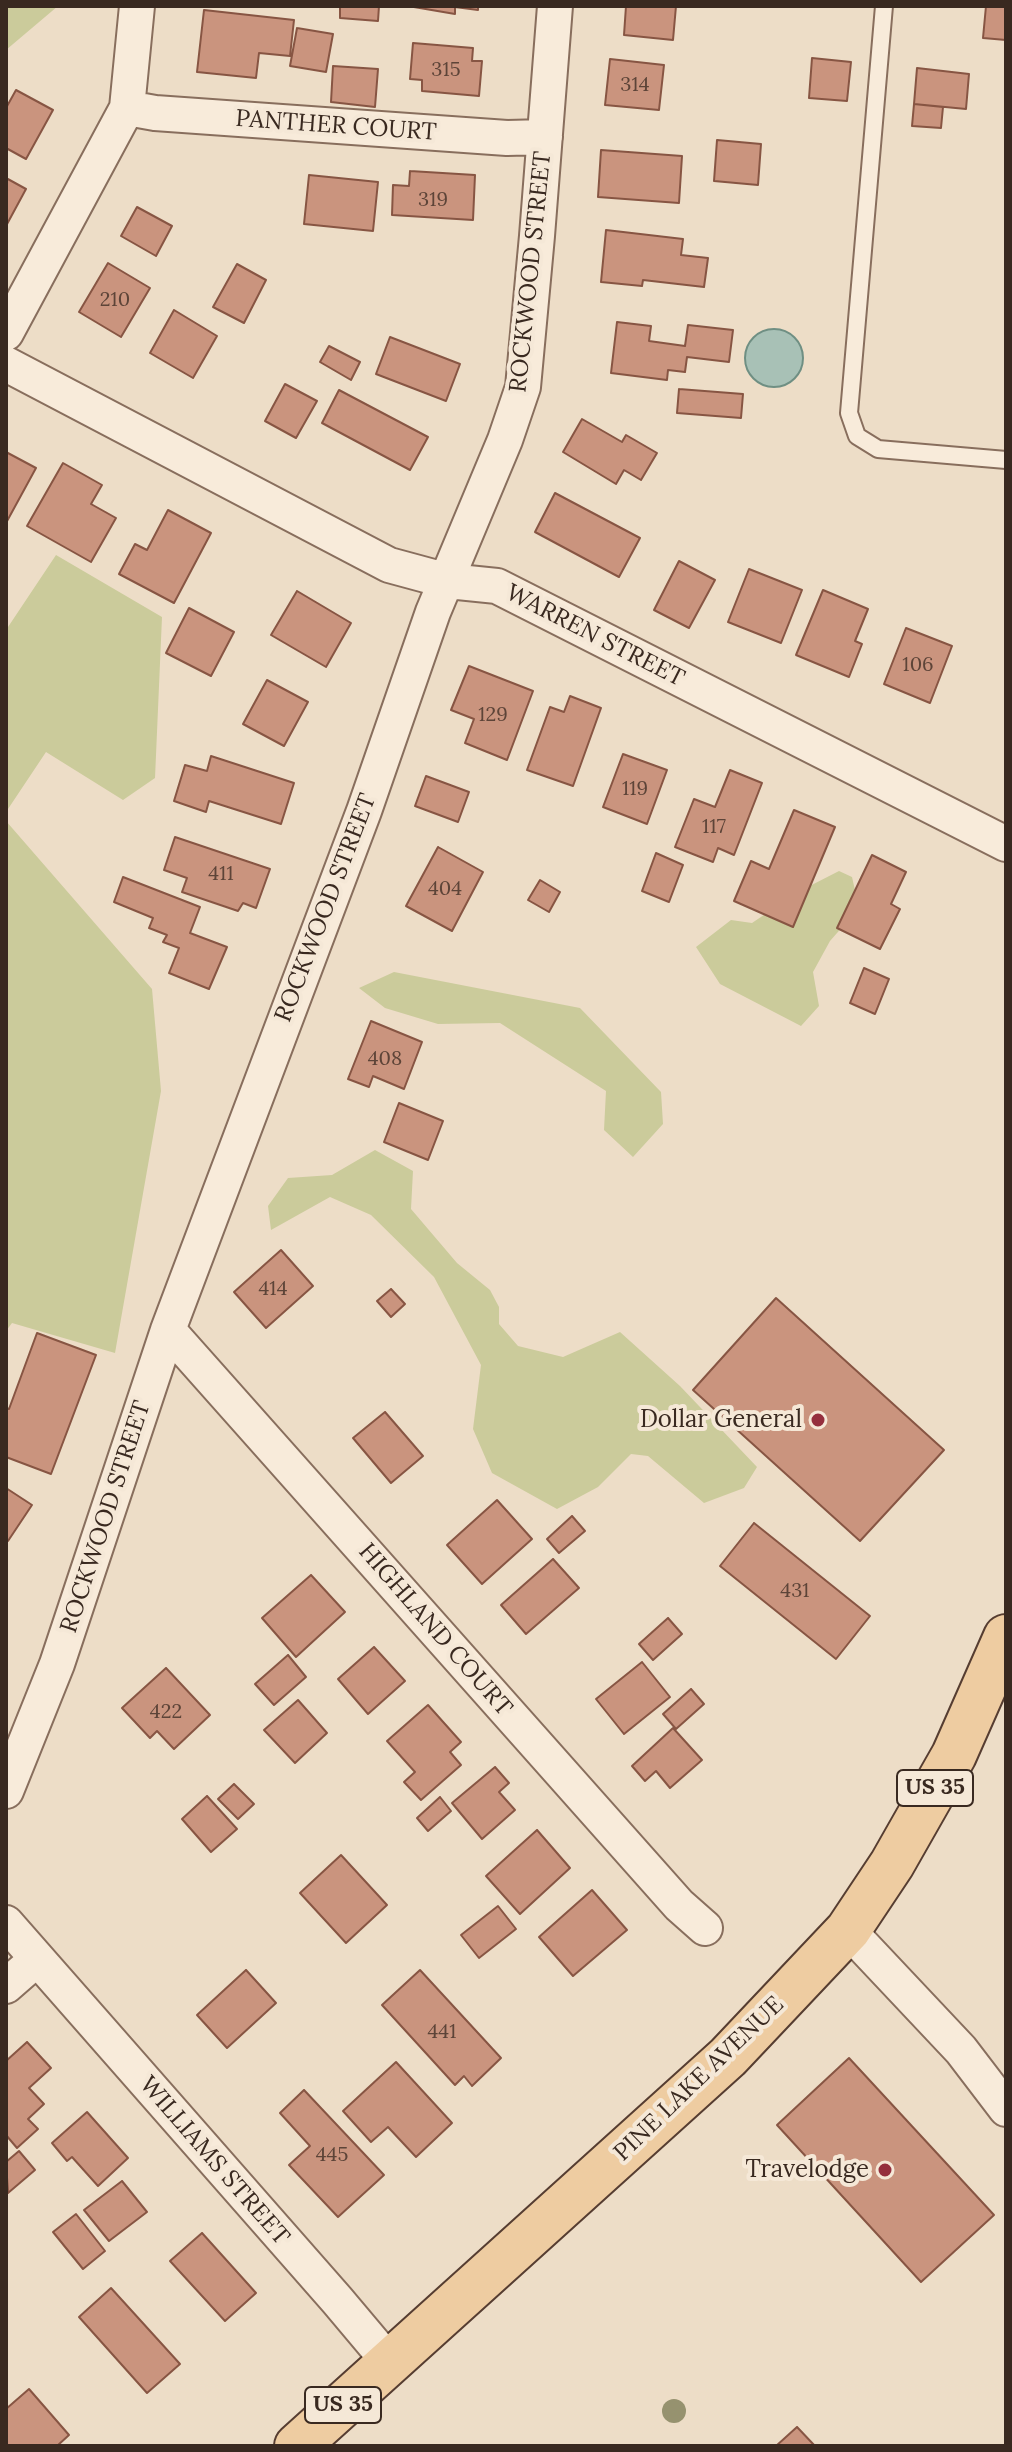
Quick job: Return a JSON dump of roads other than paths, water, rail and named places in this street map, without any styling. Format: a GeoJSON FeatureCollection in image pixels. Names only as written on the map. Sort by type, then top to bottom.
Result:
{"type":"FeatureCollection","features":[{"type":"Feature","properties":{"kind":"main road","name":"PINE LAKE AVENUE"},"geometry":{"type":"LineString","coordinates":[[297,2446],[728,2057],[848,1930],[892,1864],[954,1755],[1006,1637]]}},
{"type":"Feature","properties":{"kind":"street"},"geometry":{"type":"LineString","coordinates":[[6,333],[127,108],[137,6]]}},
{"type":"Feature","properties":{"kind":"street","name":"ROCKWOOD STREET"},"geometry":{"type":"LineString","coordinates":[[6,1791],[57,1664],[168,1330],[364,811],[433,612],[505,440],[523,387],[555,6]]}},
{"type":"Feature","properties":{"kind":"street","name":"PANTHER COURT"},"geometry":{"type":"LineString","coordinates":[[127,108],[155,113],[507,138],[545,137]]}},
{"type":"Feature","properties":{"kind":"street","name":"WARREN STREET"},"geometry":{"type":"LineString","coordinates":[[6,364],[389,565],[448,581],[497,586],[1006,844]]}},
{"type":"Feature","properties":{"kind":"street","name":"HIGHLAND COURT"},"geometry":{"type":"LineString","coordinates":[[168,1330],[679,1905],[705,1928]]}},
{"type":"Feature","properties":{"kind":"street"},"geometry":{"type":"LineString","coordinates":[[6,1923],[37,1959],[6,1986]]}},
{"type":"Feature","properties":{"kind":"street"},"geometry":{"type":"LineString","coordinates":[[848,1930],[961,2050],[1006,2109]]}},
{"type":"Feature","properties":{"kind":"street","name":"WILLIAMS STREET"},"geometry":{"type":"LineString","coordinates":[[37,1959],[390,2363]]}},
{"type":"Feature","properties":{"kind":"lane"},"geometry":{"type":"LineString","coordinates":[[884,6],[849,413],[857,436],[878,449],[1006,460]]}},
{"type":"Feature","properties":{"kind":"place","name":"Dollar General"},"geometry":{"type":"Point","coordinates":[818,1420]}},
{"type":"Feature","properties":{"kind":"place","name":"Travelodge"},"geometry":{"type":"Point","coordinates":[885,2170]}}]}
